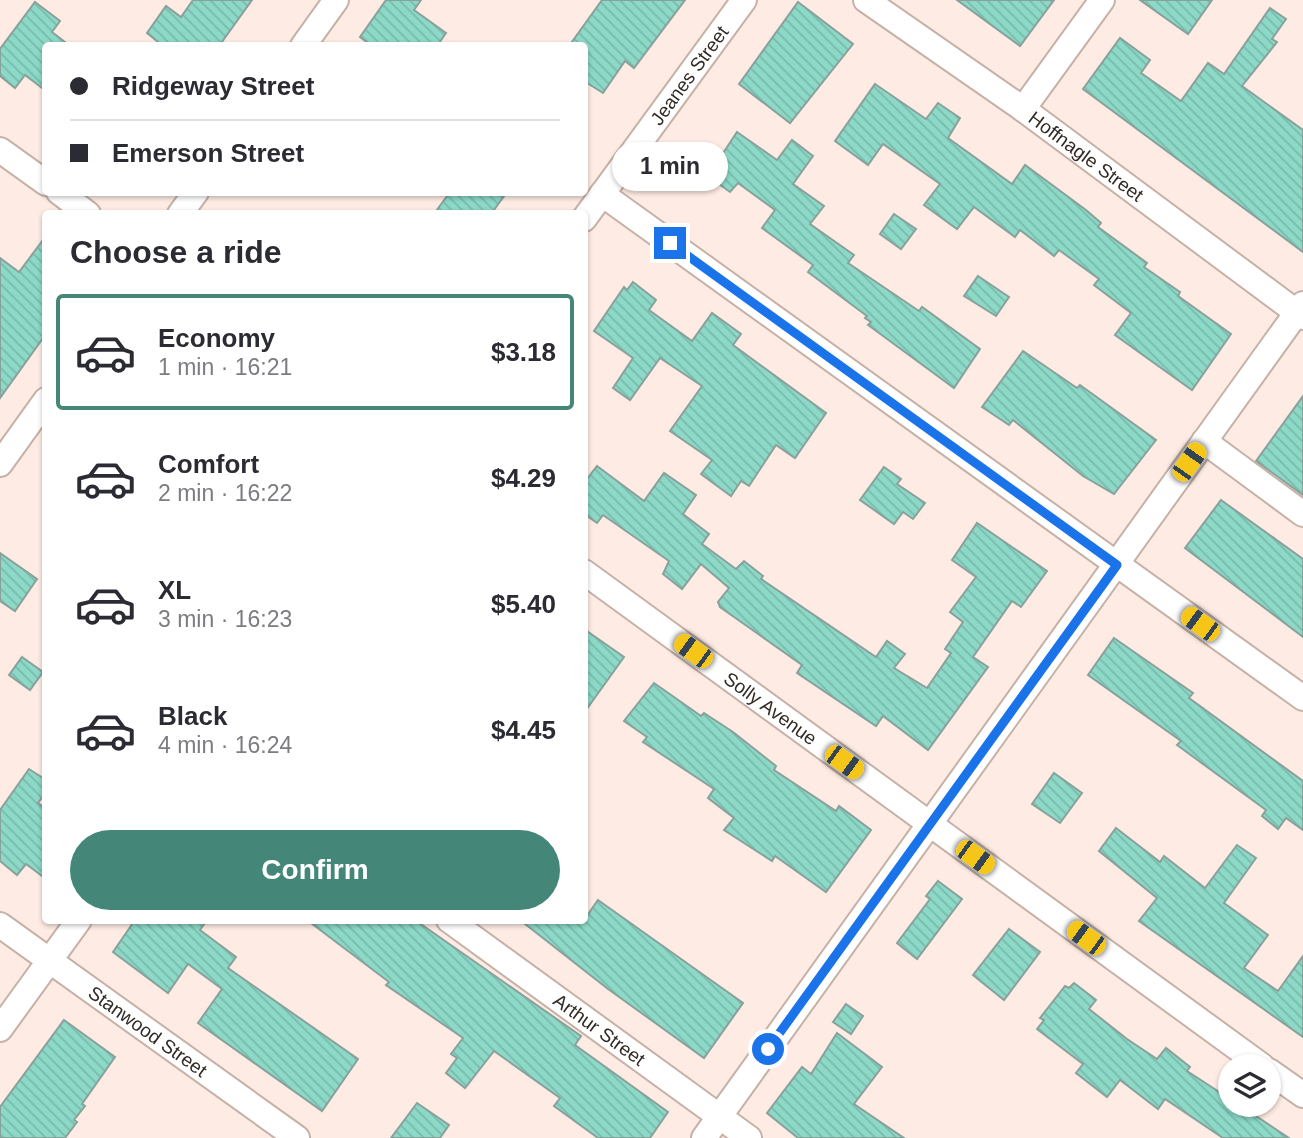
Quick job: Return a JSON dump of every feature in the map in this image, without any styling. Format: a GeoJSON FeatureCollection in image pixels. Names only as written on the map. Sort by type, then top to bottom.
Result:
{"type":"FeatureCollection","features":[{"type":"Feature","properties":{"kind":"street"},"geometry":{"type":"LineString","coordinates":[[306,42],[336,0]]}},
{"type":"Feature","properties":{"kind":"street","name":"Jeanes Street"},"geometry":{"type":"LineString","coordinates":[[588,213],[744,0]]}},
{"type":"Feature","properties":{"kind":"street","name":"Hoffnagle Street"},"geometry":{"type":"LineString","coordinates":[[866,0],[1023,109],[1301,311]]}},
{"type":"Feature","properties":{"kind":"street"},"geometry":{"type":"LineString","coordinates":[[1023,109],[1102,0]]}},
{"type":"Feature","properties":{"kind":"street"},"geometry":{"type":"LineString","coordinates":[[0,150],[42,180]]}},
{"type":"Feature","properties":{"kind":"street"},"geometry":{"type":"LineString","coordinates":[[602,194],[1303,698]]}},
{"type":"Feature","properties":{"kind":"street"},"geometry":{"type":"LineString","coordinates":[[64,196],[83,210]]}},
{"type":"Feature","properties":{"kind":"street"},"geometry":{"type":"LineString","coordinates":[[704,1138],[1204,441],[1301,311]]}},
{"type":"Feature","properties":{"kind":"street"},"geometry":{"type":"LineString","coordinates":[[0,464],[42,406]]}},
{"type":"Feature","properties":{"kind":"street"},"geometry":{"type":"LineString","coordinates":[[1204,441],[1303,514]]}},
{"type":"Feature","properties":{"kind":"street","name":"Solly Avenue"},"geometry":{"type":"LineString","coordinates":[[588,575],[1245,1054]]}},
{"type":"Feature","properties":{"kind":"street"},"geometry":{"type":"LineString","coordinates":[[0,1029],[76,924]]}},
{"type":"Feature","properties":{"kind":"street","name":"Arthur Street"},"geometry":{"type":"LineString","coordinates":[[455,924],[749,1138]]}},
{"type":"Feature","properties":{"kind":"street","name":"Stanwood Street"},"geometry":{"type":"LineString","coordinates":[[0,925],[297,1138]]}},
{"type":"Feature","properties":{"kind":"street"},"geometry":{"type":"LineString","coordinates":[[1281,1079],[1303,1096]]}},
{"type":"Feature","properties":{"kind":"building"},"geometry":{"type":"Polygon","coordinates":[[[193,0],[252,0],[222,42],[158,42],[147,33],[166,6],[181,17],[193,0]]]}},
{"type":"Feature","properties":{"kind":"building"},"geometry":{"type":"Polygon","coordinates":[[[386,0],[421,0],[414,10],[446,33],[440,42],[367,42],[360,37],[386,0]]]}},
{"type":"Feature","properties":{"kind":"building"},"geometry":{"type":"Polygon","coordinates":[[[602,0],[685,0],[634,68],[625,61],[603,93],[588,84],[588,42],[572,42],[602,0]]]}},
{"type":"Feature","properties":{"kind":"building"},"geometry":{"type":"Polygon","coordinates":[[[957,0],[1054,0],[1020,46],[957,0]]]}},
{"type":"Feature","properties":{"kind":"building"},"geometry":{"type":"Polygon","coordinates":[[[1140,0],[1212,0],[1188,34],[1140,0]]]}},
{"type":"Feature","properties":{"kind":"building"},"geometry":{"type":"Polygon","coordinates":[[[35,2],[60,21],[52,32],[65,42],[42,42],[42,88],[25,75],[15,88],[0,76],[0,49],[35,2]]]}},
{"type":"Feature","properties":{"kind":"building"},"geometry":{"type":"Polygon","coordinates":[[[798,2],[853,44],[790,123],[739,84],[798,2]]]}},
{"type":"Feature","properties":{"kind":"building"},"geometry":{"type":"Polygon","coordinates":[[[1270,8],[1286,19],[1272,39],[1277,42],[1242,86],[1303,130],[1303,252],[1083,89],[1120,38],[1150,60],[1141,73],[1181,101],[1208,63],[1224,74],[1270,8]]]}},
{"type":"Feature","properties":{"kind":"building"},"geometry":{"type":"Polygon","coordinates":[[[875,84],[926,119],[938,103],[960,118],[948,138],[1012,184],[1025,165],[1086,210],[1101,223],[1098,227],[1147,263],[1144,267],[1180,292],[1178,296],[1231,334],[1192,390],[1115,335],[1131,313],[1094,285],[1099,279],[1059,250],[1054,256],[1020,230],[1015,237],[974,207],[957,229],[924,205],[940,184],[883,144],[868,165],[835,141],[875,84]]]}},
{"type":"Feature","properties":{"kind":"building"},"geometry":{"type":"Polygon","coordinates":[[[737,132],[777,160],[792,140],[813,156],[793,184],[824,206],[810,224],[854,255],[848,263],[919,311],[922,307],[980,349],[954,388],[868,325],[871,322],[865,318],[867,316],[808,272],[813,265],[762,228],[775,210],[738,183],[730,192],[708,176],[737,132]]]}},
{"type":"Feature","properties":{"kind":"building"},"geometry":{"type":"Polygon","coordinates":[[[447,196],[504,196],[494,210],[437,210],[447,196]]]}},
{"type":"Feature","properties":{"kind":"building"},"geometry":{"type":"Polygon","coordinates":[[[894,214],[916,229],[901,249],[880,234],[894,214]]]}},
{"type":"Feature","properties":{"kind":"building"},"geometry":{"type":"Polygon","coordinates":[[[42,241],[42,340],[0,398],[0,258],[19,272],[42,241]]]}},
{"type":"Feature","properties":{"kind":"building"},"geometry":{"type":"Polygon","coordinates":[[[978,276],[1009,297],[996,316],[964,296],[978,276]]]}},
{"type":"Feature","properties":{"kind":"building"},"geometry":{"type":"Polygon","coordinates":[[[633,282],[656,300],[649,310],[692,341],[712,313],[741,334],[733,345],[826,413],[795,458],[776,445],[749,486],[741,481],[731,496],[701,474],[712,460],[670,431],[702,386],[660,358],[630,400],[613,388],[633,358],[594,331],[624,287],[627,290],[633,282]]]}},
{"type":"Feature","properties":{"kind":"building"},"geometry":{"type":"Polygon","coordinates":[[[1023,351],[1077,388],[1080,385],[1156,440],[1114,494],[1083,476],[1013,420],[1009,425],[982,407],[1023,351]]]}},
{"type":"Feature","properties":{"kind":"building"},"geometry":{"type":"Polygon","coordinates":[[[1303,396],[1303,495],[1256,461],[1303,396]]]}},
{"type":"Feature","properties":{"kind":"building"},"geometry":{"type":"Polygon","coordinates":[[[597,466],[644,501],[664,473],[696,495],[683,514],[709,534],[702,544],[736,569],[744,561],[763,576],[761,579],[876,657],[887,641],[905,654],[894,668],[927,688],[951,653],[945,649],[963,622],[950,612],[976,577],[952,560],[977,523],[1047,571],[1021,607],[1012,601],[973,657],[988,667],[928,750],[883,716],[876,726],[797,673],[802,665],[720,607],[718,602],[729,588],[701,564],[682,589],[663,574],[669,561],[603,515],[597,523],[588,517],[588,478],[597,466]]]}},
{"type":"Feature","properties":{"kind":"building"},"geometry":{"type":"Polygon","coordinates":[[[884,467],[901,479],[897,484],[925,503],[913,519],[903,512],[894,524],[860,500],[884,467]]]}},
{"type":"Feature","properties":{"kind":"building"},"geometry":{"type":"Polygon","coordinates":[[[1221,500],[1303,559],[1303,637],[1185,548],[1221,500]]]}},
{"type":"Feature","properties":{"kind":"building"},"geometry":{"type":"Polygon","coordinates":[[[0,553],[37,579],[15,611],[0,601],[0,553]]]}},
{"type":"Feature","properties":{"kind":"building"},"geometry":{"type":"Polygon","coordinates":[[[588,632],[624,657],[588,707],[588,632]]]}},
{"type":"Feature","properties":{"kind":"building"},"geometry":{"type":"Polygon","coordinates":[[[1114,638],[1193,693],[1189,698],[1303,781],[1303,830],[1286,818],[1278,829],[1262,816],[1266,810],[1177,745],[1181,741],[1088,675],[1114,638]]]}},
{"type":"Feature","properties":{"kind":"building"},"geometry":{"type":"Polygon","coordinates":[[[22,657],[42,671],[30,690],[9,675],[22,657]]]}},
{"type":"Feature","properties":{"kind":"building"},"geometry":{"type":"Polygon","coordinates":[[[654,683],[701,716],[704,713],[733,732],[776,766],[774,770],[836,811],[839,806],[871,830],[826,892],[775,856],[772,861],[724,830],[734,818],[708,798],[714,789],[643,742],[647,737],[624,721],[654,683]]]}},
{"type":"Feature","properties":{"kind":"building"},"geometry":{"type":"Polygon","coordinates":[[[29,769],[42,777],[42,798],[38,803],[42,806],[42,876],[26,864],[17,875],[0,861],[0,810],[29,769]]]}},
{"type":"Feature","properties":{"kind":"building"},"geometry":{"type":"Polygon","coordinates":[[[1054,773],[1082,793],[1060,823],[1032,804],[1054,773]]]}},
{"type":"Feature","properties":{"kind":"building"},"geometry":{"type":"Polygon","coordinates":[[[1116,828],[1160,862],[1164,856],[1205,888],[1237,845],[1256,858],[1224,903],[1268,935],[1244,968],[1278,991],[1303,956],[1303,1037],[1139,921],[1157,898],[1099,851],[1116,828]]]}},
{"type":"Feature","properties":{"kind":"building"},"geometry":{"type":"Polygon","coordinates":[[[938,881],[962,899],[917,959],[897,943],[930,899],[926,896],[938,881]]]}},
{"type":"Feature","properties":{"kind":"building"},"geometry":{"type":"Polygon","coordinates":[[[598,900],[743,1003],[704,1058],[608,989],[525,924],[588,924],[588,914],[598,900]]]}},
{"type":"Feature","properties":{"kind":"building"},"geometry":{"type":"Polygon","coordinates":[[[132,924],[204,924],[200,930],[236,957],[228,968],[358,1059],[322,1111],[198,1023],[222,989],[188,964],[168,993],[113,952],[132,924]]]}},
{"type":"Feature","properties":{"kind":"building"},"geometry":{"type":"Polygon","coordinates":[[[312,924],[421,924],[581,1036],[575,1045],[668,1112],[650,1138],[598,1138],[554,1106],[560,1098],[494,1051],[465,1088],[446,1073],[457,1058],[451,1054],[463,1038],[386,985],[389,982],[312,924]]]}},
{"type":"Feature","properties":{"kind":"building"},"geometry":{"type":"Polygon","coordinates":[[[1009,929],[1040,952],[1004,1000],[973,975],[1009,929]]]}},
{"type":"Feature","properties":{"kind":"building"},"geometry":{"type":"Polygon","coordinates":[[[1074,983],[1096,1000],[1089,1009],[1127,1039],[1157,1059],[1166,1048],[1190,1067],[1187,1071],[1218,1091],[1218,1117],[1258,1117],[1289,1138],[1223,1138],[1165,1099],[1158,1109],[1120,1080],[1107,1097],[1076,1073],[1083,1064],[1037,1029],[1044,1020],[1040,1018],[1065,986],[1069,988],[1074,983]]]}},
{"type":"Feature","properties":{"kind":"building"},"geometry":{"type":"Polygon","coordinates":[[[846,1004],[863,1016],[851,1034],[833,1022],[846,1004]]]}},
{"type":"Feature","properties":{"kind":"building"},"geometry":{"type":"Polygon","coordinates":[[[64,1020],[115,1057],[82,1104],[85,1106],[74,1120],[77,1122],[65,1138],[0,1138],[0,1107],[64,1020]]]}},
{"type":"Feature","properties":{"kind":"building"},"geometry":{"type":"Polygon","coordinates":[[[837,1033],[882,1067],[854,1104],[904,1138],[798,1138],[767,1113],[802,1067],[811,1074],[837,1033]]]}},
{"type":"Feature","properties":{"kind":"building"},"geometry":{"type":"Polygon","coordinates":[[[417,1103],[449,1125],[440,1138],[391,1138],[417,1103]]]}},
{"type":"Feature","properties":{"kind":"route"},"geometry":{"type":"LineString","coordinates":[[670,243],[1117,565],[768,1049]]}}]}
